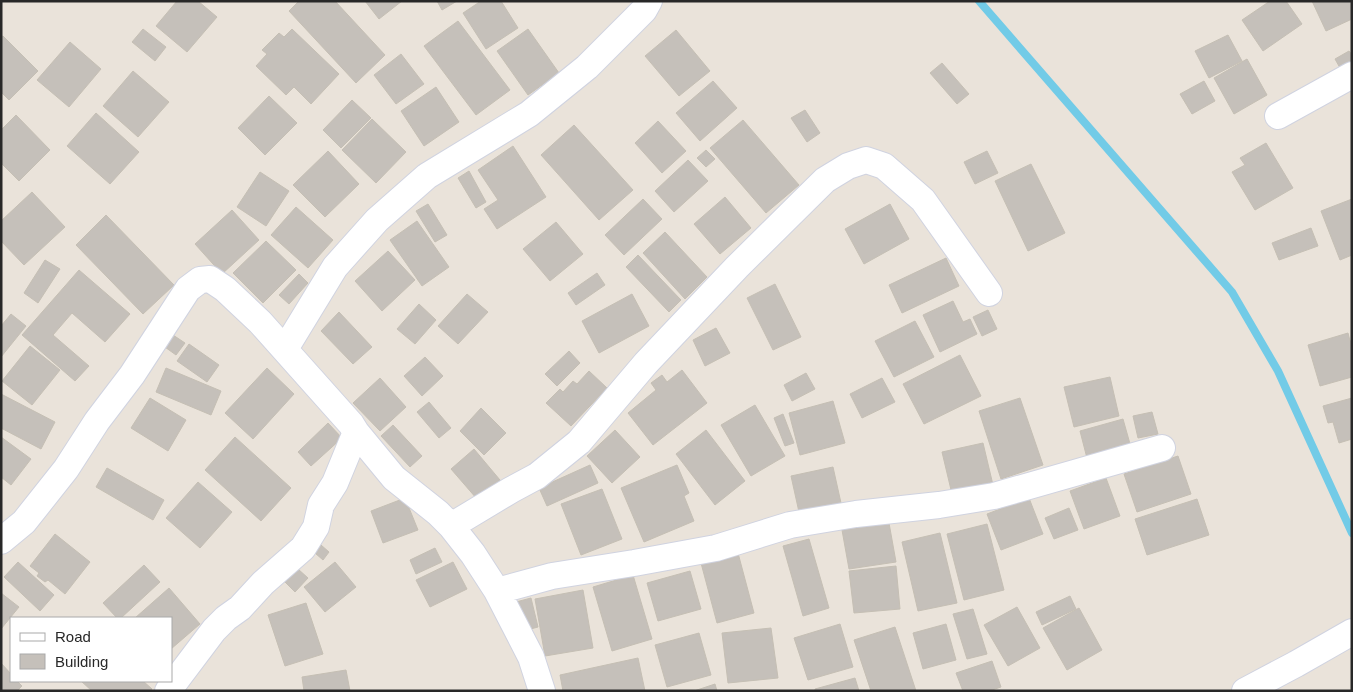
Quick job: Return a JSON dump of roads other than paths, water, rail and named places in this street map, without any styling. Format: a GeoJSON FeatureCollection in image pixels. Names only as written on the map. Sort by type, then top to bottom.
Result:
{"type":"FeatureCollection","features":[{"type":"Feature","properties":{"kind":"street"},"geometry":{"type":"LineString","coordinates":[[285,349],[335,267],[377,220],[427,176],[529,114],[588,67],[644,10],[649,1]]}},
{"type":"Feature","properties":{"kind":"street"},"geometry":{"type":"LineString","coordinates":[[1278,116],[1352,75]]}},
{"type":"Feature","properties":{"kind":"street"},"geometry":{"type":"LineString","coordinates":[[451,526],[537,476],[579,442],[646,363],[737,267],[825,180],[848,166],[866,160],[884,166],[923,200],[989,293]]}},
{"type":"Feature","properties":{"kind":"street"},"geometry":{"type":"LineString","coordinates":[[1,541],[24,522],[66,469],[96,421],[132,375],[188,289],[200,280],[210,279],[226,289],[285,349],[351,424],[394,478],[451,526],[498,591],[530,657],[542,691]]}},
{"type":"Feature","properties":{"kind":"street"},"geometry":{"type":"LineString","coordinates":[[168,691],[214,630],[240,608],[263,582],[304,548],[316,527],[321,505],[335,483],[356,432]]}},
{"type":"Feature","properties":{"kind":"street"},"geometry":{"type":"LineString","coordinates":[[498,591],[552,576],[716,548],[790,525],[856,514],[994,496],[1162,448]]}},
{"type":"Feature","properties":{"kind":"street"},"geometry":{"type":"LineString","coordinates":[[1245,691],[1352,632]]}},
{"type":"Feature","properties":{"kind":"waterway"},"geometry":{"type":"LineString","coordinates":[[979,1],[1232,292],[1278,371],[1352,533]]}}]}
